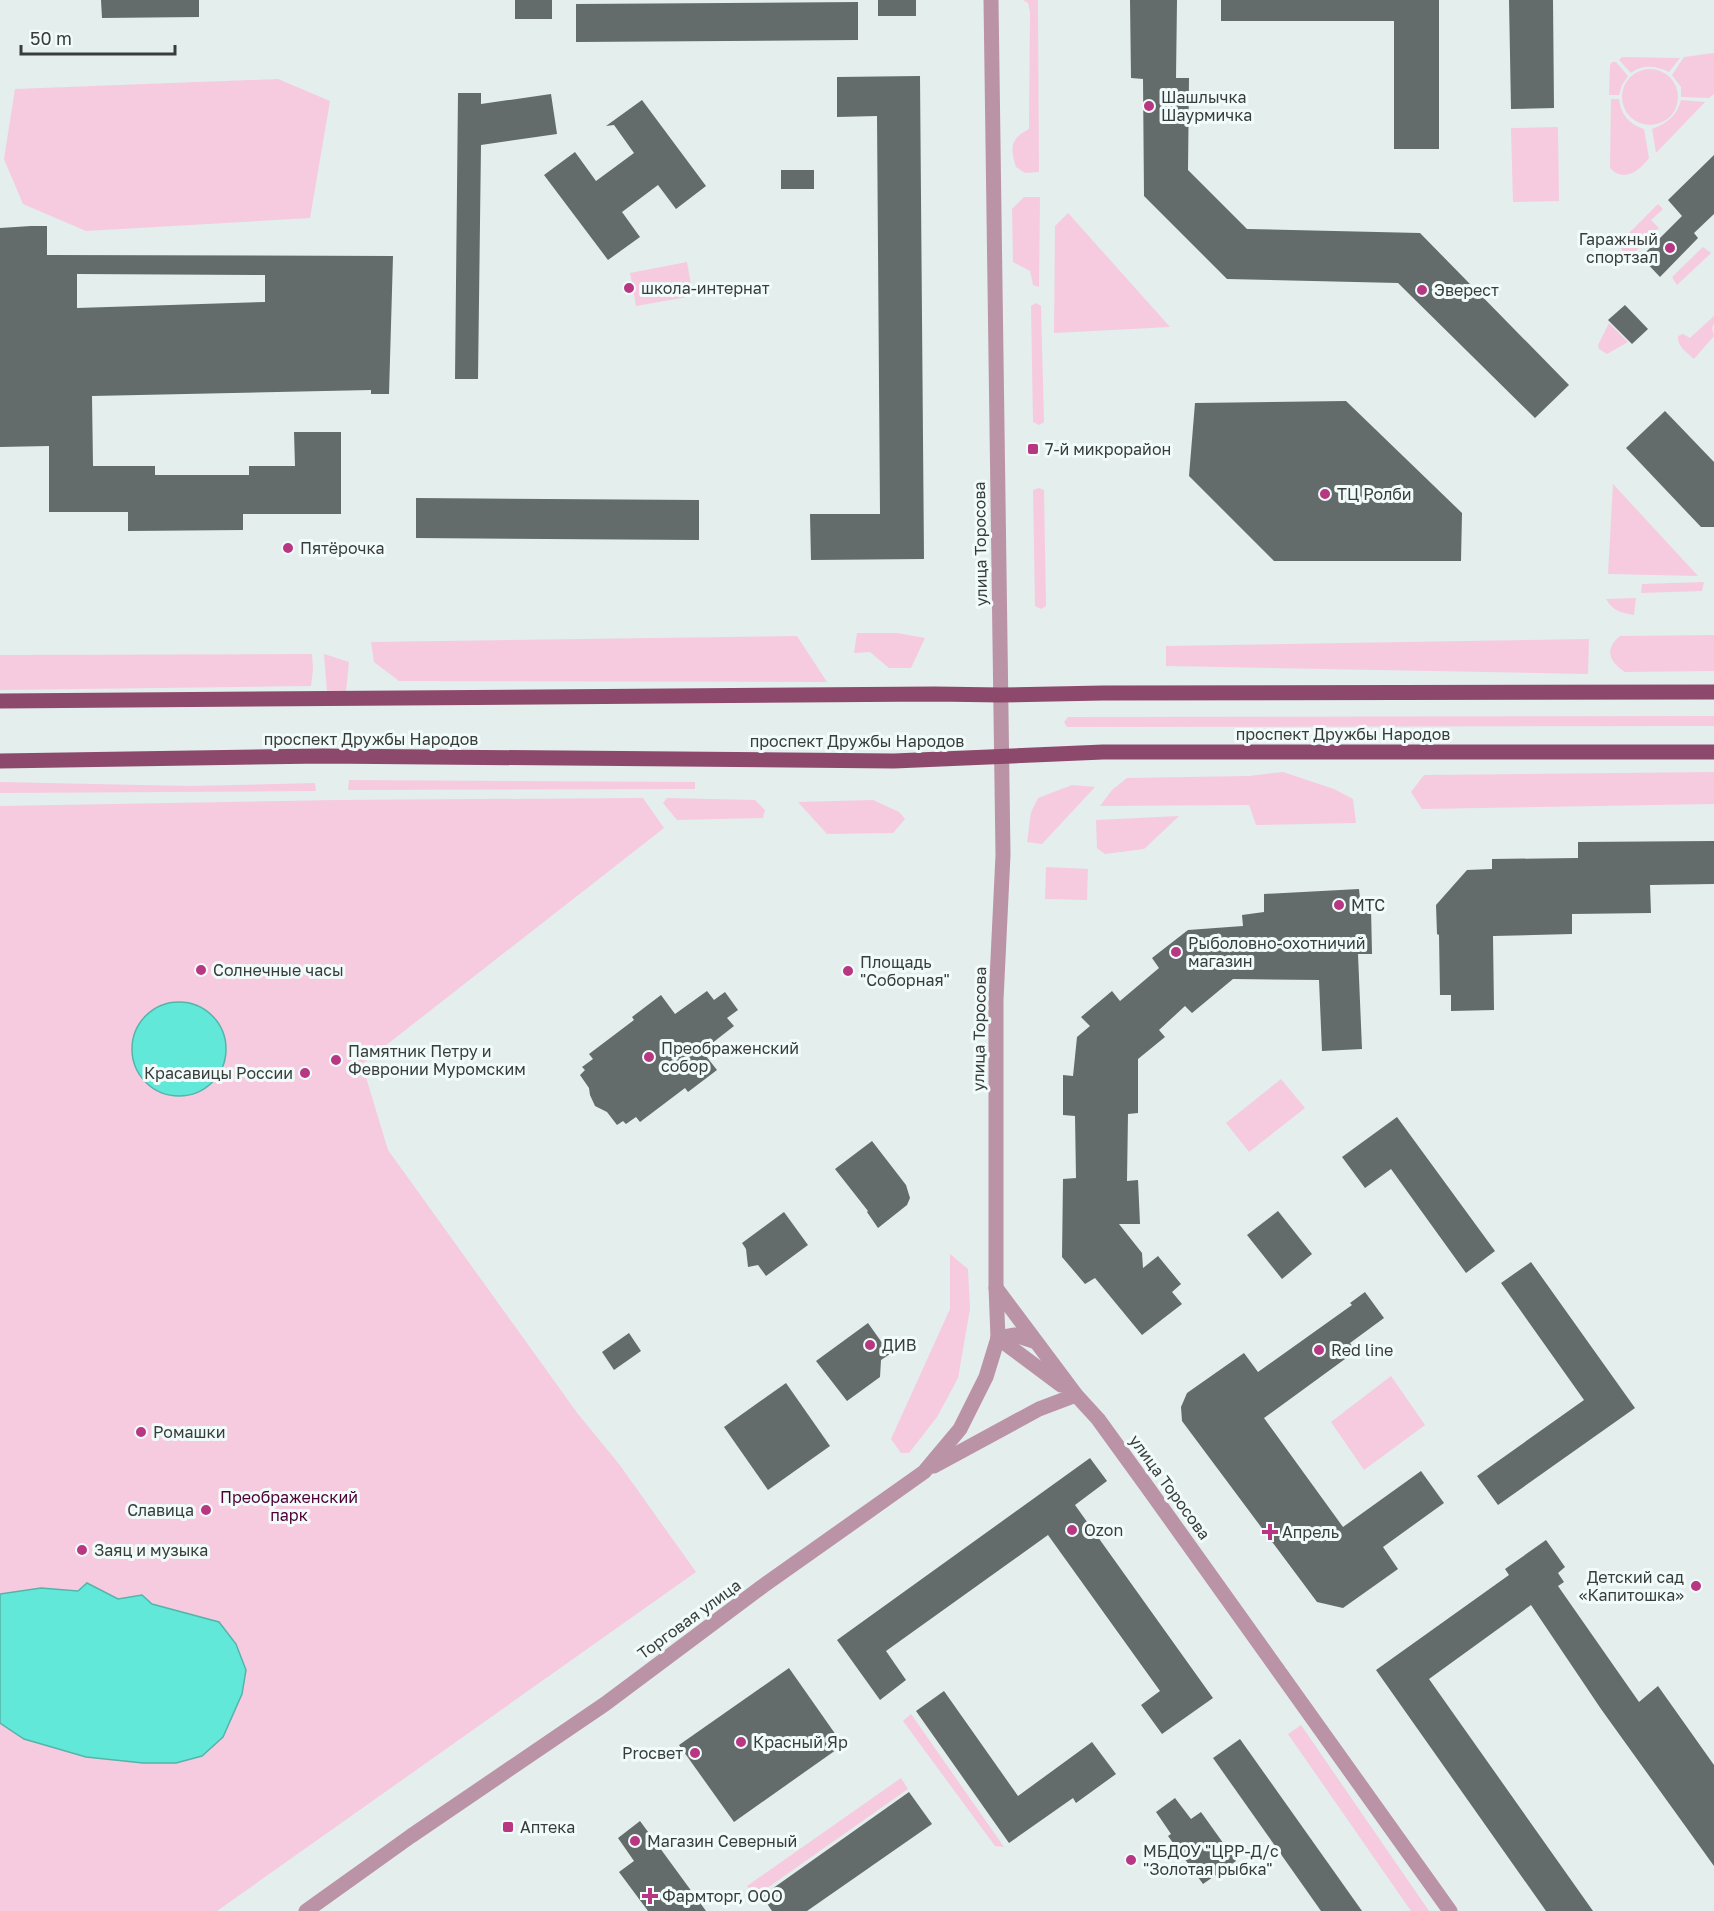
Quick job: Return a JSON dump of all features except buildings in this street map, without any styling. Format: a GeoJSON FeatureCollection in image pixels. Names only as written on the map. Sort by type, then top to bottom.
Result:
{"type":"FeatureCollection","features":[{"type":"Feature","properties":{"kind":"main road"},"geometry":{"type":"LineString","coordinates":[[0,701],[1103,693],[1714,692]]}},
{"type":"Feature","properties":{"kind":"main road","name":"проспект Дружбы Народов"},"geometry":{"type":"LineString","coordinates":[[0,761],[323,756],[894,761],[1103,752],[1714,752]]}},
{"type":"Feature","properties":{"kind":"street","name":"улица Торосова"},"geometry":{"type":"LineString","coordinates":[[991,0],[1003,855],[996,1000],[996,1287],[1149,1488],[1450,1911]]}},
{"type":"Feature","properties":{"kind":"street","name":"Торговая улица"},"geometry":{"type":"LineString","coordinates":[[306,1911],[411,1836],[605,1704],[763,1586],[924,1472],[960,1430],[986,1377],[998,1338],[996,1287]]}},
{"type":"Feature","properties":{"kind":"street"},"geometry":{"type":"LineString","coordinates":[[998,1338],[1015,1335],[1036,1342]]}},
{"type":"Feature","properties":{"kind":"street"},"geometry":{"type":"LineString","coordinates":[[998,1338],[1076,1395]]}},
{"type":"Feature","properties":{"kind":"street"},"geometry":{"type":"LineString","coordinates":[[924,1472],[1039,1409],[1076,1395]]}},
{"type":"Feature","properties":{"kind":"green space"},"geometry":{"type":"Polygon","coordinates":[[[1023,0],[1038,0],[1039,172],[1025,173],[1016,167],[1012,149],[1018,136],[1029,129],[1030,12],[1028,3],[1023,0]]]}},
{"type":"Feature","properties":{"kind":"green space"},"geometry":{"type":"Polygon","coordinates":[[[1714,53],[1714,94],[1709,98],[1681,97],[1681,87],[1672,75],[1684,57],[1714,53]]]}},
{"type":"Feature","properties":{"kind":"green space"},"geometry":{"type":"Polygon","coordinates":[[[1622,57],[1680,58],[1669,72],[1650,67],[1640,68],[1631,73],[1619,60],[1622,57]]]}},
{"type":"Feature","properties":{"kind":"green space"},"geometry":{"type":"Polygon","coordinates":[[[1612,62],[1616,62],[1628,76],[1619,95],[1609,95],[1612,62]]]}},
{"type":"Feature","properties":{"kind":"green space"},"geometry":{"type":"Polygon","coordinates":[[[1650,69],[1661,71],[1670,77],[1676,86],[1678,97],[1676,108],[1670,117],[1661,123],[1650,125],[1639,123],[1630,117],[1624,108],[1622,97],[1624,86],[1630,77],[1639,71],[1650,69]]]}},
{"type":"Feature","properties":{"kind":"green space"},"geometry":{"type":"Polygon","coordinates":[[[278,79],[330,101],[310,218],[86,231],[23,204],[4,159],[15,89],[278,79]]]}},
{"type":"Feature","properties":{"kind":"green space"},"geometry":{"type":"Polygon","coordinates":[[[1611,99],[1619,99],[1627,118],[1644,129],[1649,158],[1631,174],[1621,175],[1610,168],[1611,99]]]}},
{"type":"Feature","properties":{"kind":"green space"},"geometry":{"type":"Polygon","coordinates":[[[1681,100],[1705,102],[1656,153],[1652,129],[1671,118],[1681,100]]]}},
{"type":"Feature","properties":{"kind":"green space"},"geometry":{"type":"Polygon","coordinates":[[[1558,127],[1559,201],[1513,202],[1511,128],[1558,127]]]}},
{"type":"Feature","properties":{"kind":"green space"},"geometry":{"type":"Polygon","coordinates":[[[1024,197],[1040,197],[1039,287],[1033,285],[1030,271],[1013,262],[1012,209],[1024,197]]]}},
{"type":"Feature","properties":{"kind":"green space"},"geometry":{"type":"Polygon","coordinates":[[[1658,204],[1663,209],[1651,220],[1659,228],[1629,258],[1622,250],[1622,240],[1658,204]]]}},
{"type":"Feature","properties":{"kind":"green space"},"geometry":{"type":"Polygon","coordinates":[[[1068,213],[1170,327],[1054,333],[1055,226],[1068,213]]]}},
{"type":"Feature","properties":{"kind":"green space"},"geometry":{"type":"Polygon","coordinates":[[[1703,247],[1711,253],[1677,285],[1672,277],[1703,247]]]}},
{"type":"Feature","properties":{"kind":"green space"},"geometry":{"type":"Polygon","coordinates":[[[687,262],[693,296],[636,306],[630,273],[687,262]]]}},
{"type":"Feature","properties":{"kind":"green space"},"geometry":{"type":"Polygon","coordinates":[[[1036,303],[1041,306],[1044,422],[1039,425],[1033,422],[1031,306],[1036,303]]]}},
{"type":"Feature","properties":{"kind":"green space"},"geometry":{"type":"Polygon","coordinates":[[[1714,316],[1712,328],[1714,336],[1694,359],[1681,346],[1678,336],[1683,334],[1690,338],[1714,316]]]}},
{"type":"Feature","properties":{"kind":"green space"},"geometry":{"type":"Polygon","coordinates":[[[1609,323],[1628,342],[1607,354],[1599,349],[1598,345],[1609,323]]]}},
{"type":"Feature","properties":{"kind":"green space"},"geometry":{"type":"Polygon","coordinates":[[[1613,484],[1698,576],[1608,574],[1613,484]]]}},
{"type":"Feature","properties":{"kind":"green space"},"geometry":{"type":"Polygon","coordinates":[[[1039,488],[1044,490],[1046,606],[1041,609],[1035,606],[1033,490],[1039,488]]]}},
{"type":"Feature","properties":{"kind":"green space"},"geometry":{"type":"Polygon","coordinates":[[[1704,582],[1702,591],[1641,593],[1642,584],[1704,582]]]}},
{"type":"Feature","properties":{"kind":"green space"},"geometry":{"type":"Polygon","coordinates":[[[1636,598],[1634,615],[1618,611],[1606,599],[1636,598]]]}},
{"type":"Feature","properties":{"kind":"green space"},"geometry":{"type":"Polygon","coordinates":[[[857,633],[897,633],[925,638],[911,668],[889,668],[870,652],[854,653],[857,633]]]}},
{"type":"Feature","properties":{"kind":"green space"},"geometry":{"type":"Polygon","coordinates":[[[1714,635],[1714,671],[1625,672],[1615,664],[1610,655],[1612,646],[1620,636],[1714,635]]]}},
{"type":"Feature","properties":{"kind":"green space"},"geometry":{"type":"Polygon","coordinates":[[[797,636],[827,682],[399,681],[374,662],[371,642],[797,636]]]}},
{"type":"Feature","properties":{"kind":"green space"},"geometry":{"type":"Polygon","coordinates":[[[1589,639],[1588,674],[1166,666],[1166,646],[1589,639]]]}},
{"type":"Feature","properties":{"kind":"green space"},"geometry":{"type":"Polygon","coordinates":[[[312,654],[311,686],[0,690],[0,655],[312,654]]]}},
{"type":"Feature","properties":{"kind":"green space"},"geometry":{"type":"Polygon","coordinates":[[[324,654],[349,662],[346,692],[327,692],[324,654]]]}},
{"type":"Feature","properties":{"kind":"green space"},"geometry":{"type":"Polygon","coordinates":[[[1714,716],[1714,726],[1067,727],[1064,722],[1068,717],[1714,716]]]}},
{"type":"Feature","properties":{"kind":"green space"},"geometry":{"type":"Polygon","coordinates":[[[1283,772],[1334,789],[1353,799],[1356,823],[1256,825],[1249,805],[1100,806],[1112,790],[1127,778],[1249,776],[1283,772]]]}},
{"type":"Feature","properties":{"kind":"green space"},"geometry":{"type":"Polygon","coordinates":[[[1714,772],[1714,804],[1422,809],[1411,792],[1424,775],[1714,772]]]}},
{"type":"Feature","properties":{"kind":"green space"},"geometry":{"type":"Polygon","coordinates":[[[349,780],[695,782],[695,789],[348,790],[349,780]]]}},
{"type":"Feature","properties":{"kind":"green space"},"geometry":{"type":"Polygon","coordinates":[[[0,782],[190,786],[315,783],[316,791],[0,793],[0,782]]]}},
{"type":"Feature","properties":{"kind":"green space"},"geometry":{"type":"Polygon","coordinates":[[[1072,785],[1095,787],[1042,844],[1027,842],[1031,812],[1038,798],[1072,785]]]}},
{"type":"Feature","properties":{"kind":"green space","name":"Преображенский парк"},"geometry":{"type":"Polygon","coordinates":[[[643,798],[664,828],[362,1064],[388,1150],[578,1414],[619,1464],[696,1572],[217,1911],[0,1911],[0,806],[337,800],[643,798]]]}},
{"type":"Feature","properties":{"kind":"green space"},"geometry":{"type":"Polygon","coordinates":[[[667,798],[755,800],[765,810],[763,818],[677,820],[663,803],[667,798]]]}},
{"type":"Feature","properties":{"kind":"green space"},"geometry":{"type":"Polygon","coordinates":[[[873,800],[899,812],[905,819],[893,833],[827,834],[798,802],[873,800]]]}},
{"type":"Feature","properties":{"kind":"green space"},"geometry":{"type":"Polygon","coordinates":[[[1179,816],[1144,849],[1105,854],[1097,848],[1096,820],[1179,816]]]}},
{"type":"Feature","properties":{"kind":"green space"},"geometry":{"type":"Polygon","coordinates":[[[1046,867],[1088,869],[1087,900],[1045,899],[1046,867]]]}},
{"type":"Feature","properties":{"kind":"green space"},"geometry":{"type":"Polygon","coordinates":[[[1281,1079],[1305,1108],[1249,1152],[1226,1123],[1281,1079]]]}},
{"type":"Feature","properties":{"kind":"green space"},"geometry":{"type":"Polygon","coordinates":[[[950,1254],[968,1269],[970,1309],[958,1378],[937,1417],[909,1453],[901,1453],[891,1439],[950,1309],[950,1254]]]}},
{"type":"Feature","properties":{"kind":"green space"},"geometry":{"type":"Polygon","coordinates":[[[1391,1376],[1425,1425],[1364,1470],[1331,1422],[1391,1376]]]}},
{"type":"Feature","properties":{"kind":"green space"},"geometry":{"type":"Polygon","coordinates":[[[911,1714],[1004,1847],[995,1846],[903,1721],[911,1714]]]}},
{"type":"Feature","properties":{"kind":"green space"},"geometry":{"type":"Polygon","coordinates":[[[1301,1725],[1429,1911],[1411,1911],[1288,1734],[1301,1725]]]}},
{"type":"Feature","properties":{"kind":"green space"},"geometry":{"type":"Polygon","coordinates":[[[901,1778],[908,1789],[756,1896],[747,1886],[901,1778]]]}},
{"type":"Feature","properties":{"kind":"shaded area"},"geometry":{"type":"Polygon","coordinates":[[[179,1002],[197,1005],[212,1016],[223,1031],[226,1049],[223,1067],[212,1082],[197,1093],[179,1096],[161,1093],[146,1082],[135,1067],[132,1049],[135,1031],[146,1016],[161,1005],[179,1002]]]}},
{"type":"Feature","properties":{"kind":"shaded area"},"geometry":{"type":"Polygon","coordinates":[[[87,1583],[118,1599],[142,1595],[152,1604],[219,1622],[236,1644],[246,1670],[242,1694],[223,1737],[202,1756],[176,1763],[143,1763],[86,1757],[24,1739],[0,1723],[0,1594],[41,1588],[78,1591],[87,1583]]]}},
{"type":"Feature","properties":{"kind":"place","name":"Шашлычка Шаурмичка"},"geometry":{"type":"Point","coordinates":[1149,106]}},
{"type":"Feature","properties":{"kind":"place","name":"Гаражный спортзал"},"geometry":{"type":"Point","coordinates":[1670,248]}},
{"type":"Feature","properties":{"kind":"place","name":"школа-интернат"},"geometry":{"type":"Point","coordinates":[629,288]}},
{"type":"Feature","properties":{"kind":"place","name":"Эверест"},"geometry":{"type":"Point","coordinates":[1422,290]}},
{"type":"Feature","properties":{"kind":"place","name":"7-й микрорайон"},"geometry":{"type":"Point","coordinates":[1033,449]}},
{"type":"Feature","properties":{"kind":"place","name":"ТЦ Ролби"},"geometry":{"type":"Point","coordinates":[1325,494]}},
{"type":"Feature","properties":{"kind":"place","name":"Пятёрочка"},"geometry":{"type":"Point","coordinates":[288,548]}},
{"type":"Feature","properties":{"kind":"place","name":"МТС"},"geometry":{"type":"Point","coordinates":[1339,905]}},
{"type":"Feature","properties":{"kind":"place","name":"Рыболовно-охотничий магазин"},"geometry":{"type":"Point","coordinates":[1176,952]}},
{"type":"Feature","properties":{"kind":"place","name":"Солнечные часы"},"geometry":{"type":"Point","coordinates":[201,970]}},
{"type":"Feature","properties":{"kind":"place","name":"Площадь \"Соборная\""},"geometry":{"type":"Point","coordinates":[848,971]}},
{"type":"Feature","properties":{"kind":"place","name":"Преображенский собор"},"geometry":{"type":"Point","coordinates":[649,1057]}},
{"type":"Feature","properties":{"kind":"place","name":"Памятник Петру и Февронии Муромским"},"geometry":{"type":"Point","coordinates":[336,1060]}},
{"type":"Feature","properties":{"kind":"place","name":"Красавицы России"},"geometry":{"type":"Point","coordinates":[305,1073]}},
{"type":"Feature","properties":{"kind":"place","name":"ДИВ"},"geometry":{"type":"Point","coordinates":[870,1345]}},
{"type":"Feature","properties":{"kind":"place","name":"Red line"},"geometry":{"type":"Point","coordinates":[1319,1350]}},
{"type":"Feature","properties":{"kind":"place","name":"Ромашки"},"geometry":{"type":"Point","coordinates":[141,1432]}},
{"type":"Feature","properties":{"kind":"place","name":"Славица"},"geometry":{"type":"Point","coordinates":[206,1510]}},
{"type":"Feature","properties":{"kind":"place","name":"Ozon"},"geometry":{"type":"Point","coordinates":[1072,1530]}},
{"type":"Feature","properties":{"kind":"place","name":"Апрель"},"geometry":{"type":"Point","coordinates":[1270,1532]}},
{"type":"Feature","properties":{"kind":"place","name":"Заяц и музыка"},"geometry":{"type":"Point","coordinates":[82,1550]}},
{"type":"Feature","properties":{"kind":"place","name":"Детский сад «Капитошка»"},"geometry":{"type":"Point","coordinates":[1696,1586]}},
{"type":"Feature","properties":{"kind":"place","name":"Красный Яр"},"geometry":{"type":"Point","coordinates":[741,1742]}},
{"type":"Feature","properties":{"kind":"place","name":"Proсвет"},"geometry":{"type":"Point","coordinates":[695,1753]}},
{"type":"Feature","properties":{"kind":"place","name":"Аптека"},"geometry":{"type":"Point","coordinates":[508,1827]}},
{"type":"Feature","properties":{"kind":"place","name":"Магазин Северный"},"geometry":{"type":"Point","coordinates":[635,1841]}},
{"type":"Feature","properties":{"kind":"place","name":"МБДОУ \"ЦРР-Д/с \"Золотая рыбка\""},"geometry":{"type":"Point","coordinates":[1131,1860]}},
{"type":"Feature","properties":{"kind":"place","name":"Фармторг, ООО"},"geometry":{"type":"Point","coordinates":[650,1896]}}]}
